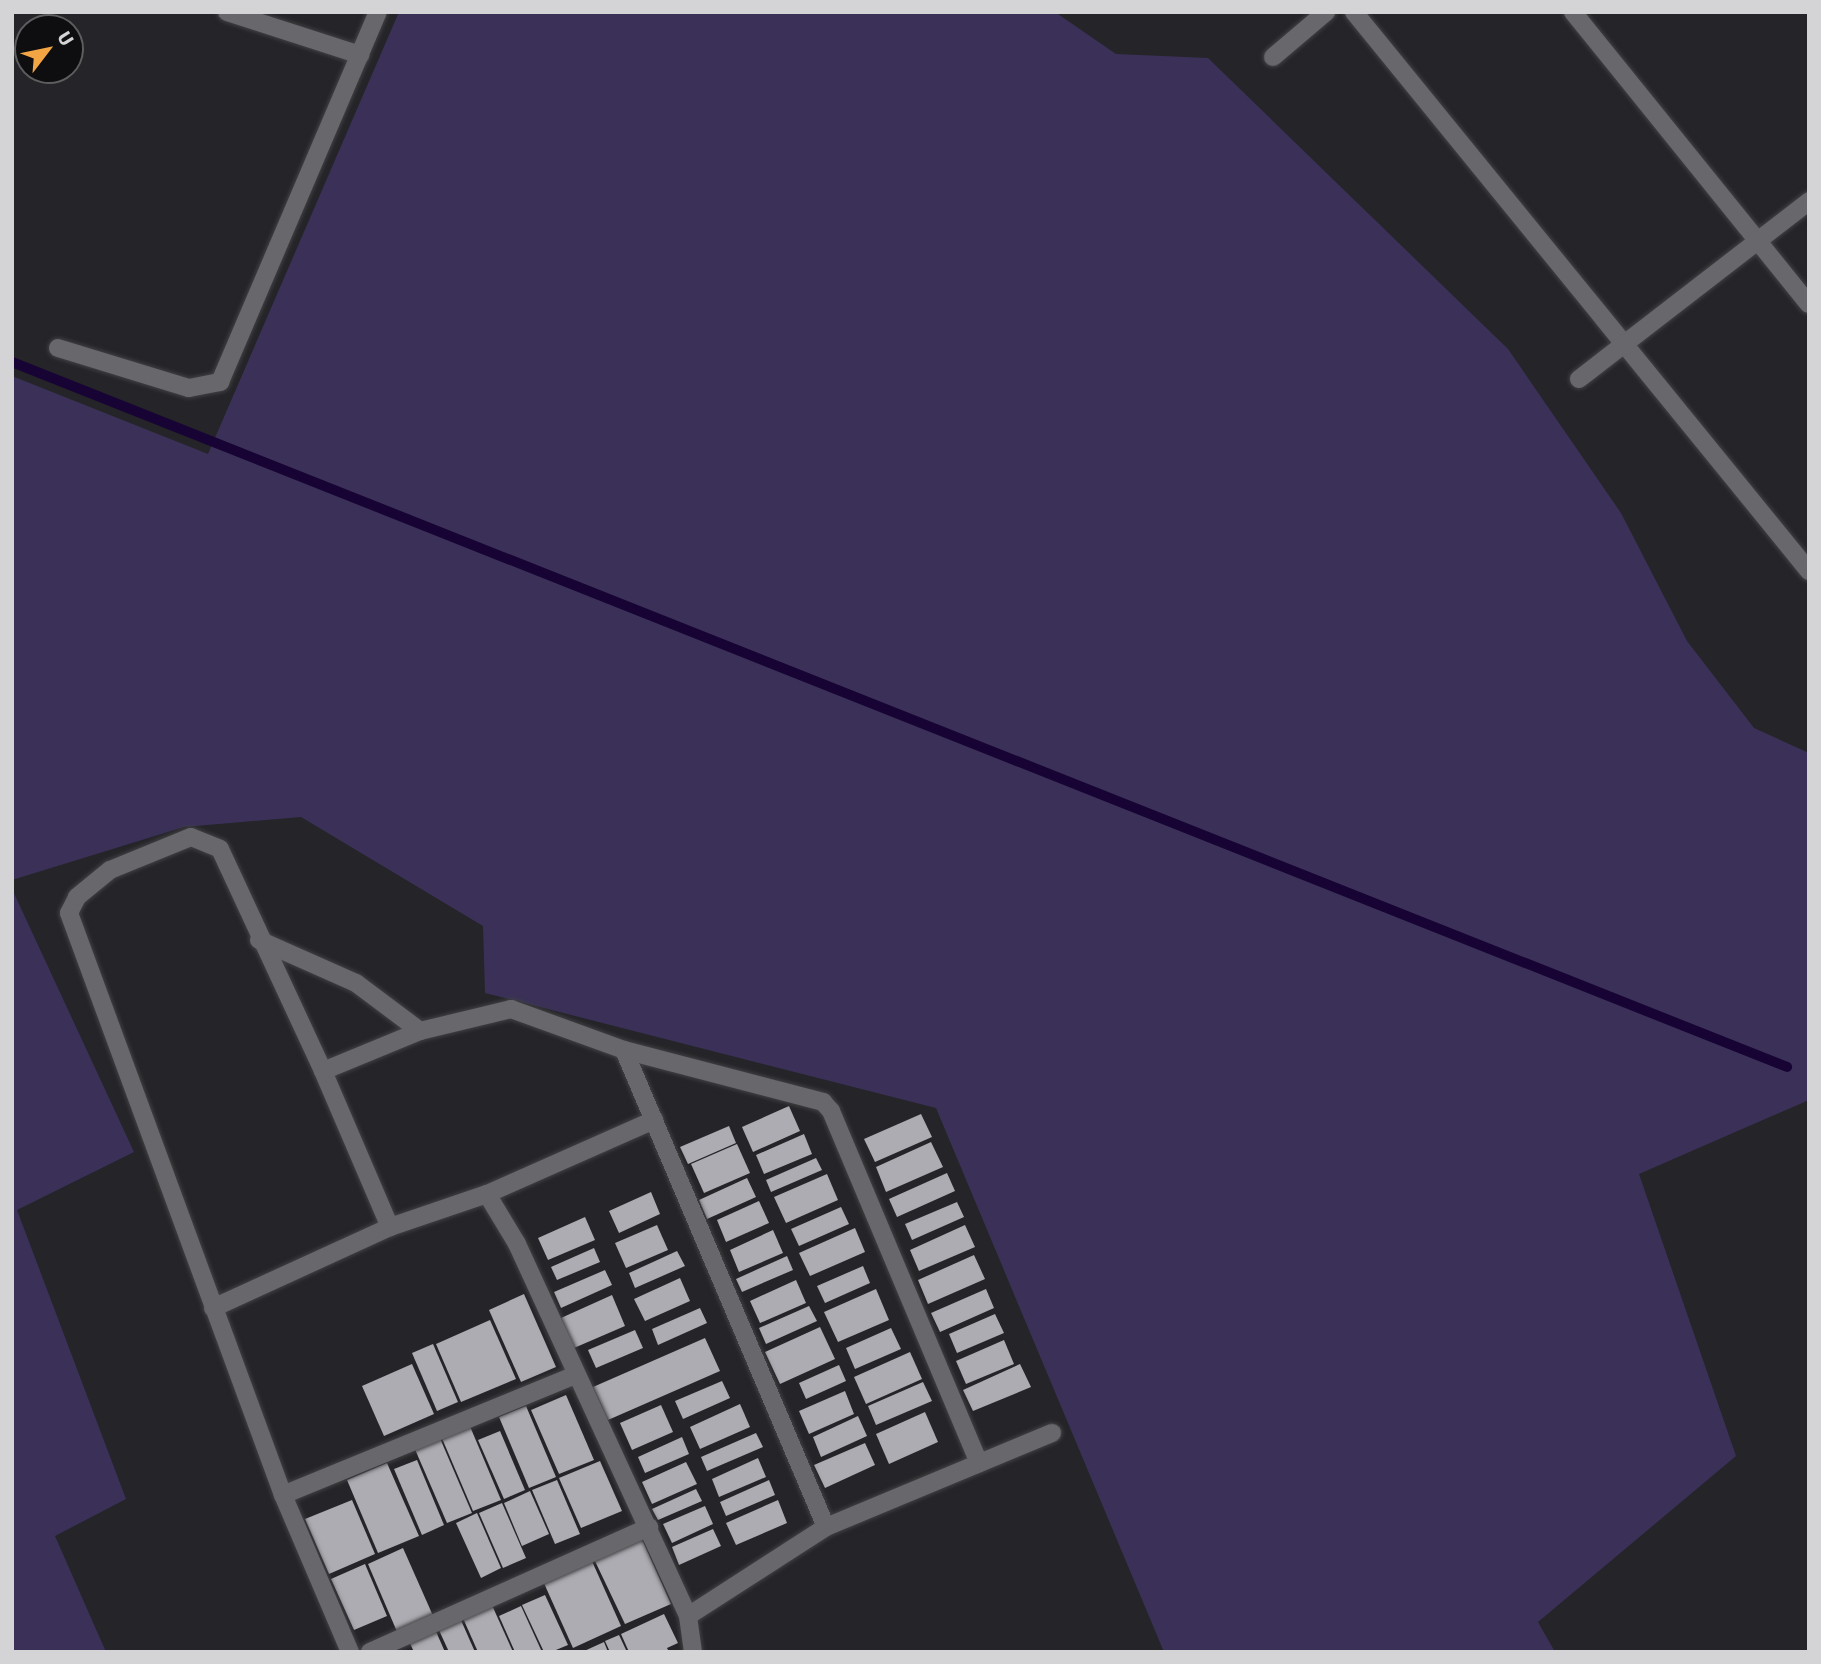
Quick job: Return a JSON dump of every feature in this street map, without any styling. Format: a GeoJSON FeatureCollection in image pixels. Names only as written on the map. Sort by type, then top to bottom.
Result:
{"type":"FeatureCollection","features":[{"type":"Feature","properties":{"kind":"street"},"geometry":{"type":"LineString","coordinates":[[227,12],[360,55]]}},
{"type":"Feature","properties":{"kind":"street"},"geometry":{"type":"LineString","coordinates":[[58,348],[189,388],[220,382],[378,12]]}},
{"type":"Feature","properties":{"kind":"street"},"geometry":{"type":"LineString","coordinates":[[1273,57],[1326,12]]}},
{"type":"Feature","properties":{"kind":"street"},"geometry":{"type":"LineString","coordinates":[[1354,12],[1809,571]]}},
{"type":"Feature","properties":{"kind":"street"},"geometry":{"type":"LineString","coordinates":[[1573,12],[1809,304]]}},
{"type":"Feature","properties":{"kind":"street"},"geometry":{"type":"LineString","coordinates":[[1579,379],[1809,201]]}},
{"type":"Feature","properties":{"kind":"street"},"geometry":{"type":"LineString","coordinates":[[350,1652],[284,1495],[69,913],[77,897],[110,870],[191,837],[219,849],[259,940],[323,1071],[390,1227]]}},
{"type":"Feature","properties":{"kind":"street"},"geometry":{"type":"LineString","coordinates":[[259,940],[356,983],[420,1031]]}},
{"type":"Feature","properties":{"kind":"street"},"geometry":{"type":"LineString","coordinates":[[323,1071],[420,1031],[511,1009],[624,1050],[823,1102],[831,1111],[979,1463]]}},
{"type":"Feature","properties":{"kind":"street"},"geometry":{"type":"LineString","coordinates":[[624,1050],[826,1527]]}},
{"type":"Feature","properties":{"kind":"street"},"geometry":{"type":"LineString","coordinates":[[214,1308],[390,1227],[487,1194],[654,1120]]}},
{"type":"Feature","properties":{"kind":"street"},"geometry":{"type":"LineString","coordinates":[[487,1194],[517,1244],[649,1527],[688,1616],[693,1652]]}},
{"type":"Feature","properties":{"kind":"street"},"geometry":{"type":"LineString","coordinates":[[284,1495],[576,1375]]}},
{"type":"Feature","properties":{"kind":"street"},"geometry":{"type":"LineString","coordinates":[[688,1616],[826,1527],[1052,1433]]}},
{"type":"Feature","properties":{"kind":"street"},"geometry":{"type":"LineString","coordinates":[[370,1652],[649,1527]]}},
{"type":"Feature","properties":{"kind":"shaded area"},"geometry":{"type":"Polygon","coordinates":[[[399,12],[1055,12],[1116,54],[1208,58],[1508,349],[1621,513],[1687,641],[1754,728],[1809,753],[1809,1100],[1639,1174],[1736,1456],[1538,1622],[1555,1652],[1164,1652],[936,1108],[485,993],[483,926],[301,817],[184,827],[12,880],[12,376],[208,454],[399,12]]]}},
{"type":"Feature","properties":{"kind":"shaded area"},"geometry":{"type":"Polygon","coordinates":[[[12,889],[134,1152],[17,1210],[126,1499],[55,1536],[106,1652],[12,1652],[12,889]]]}},
{"type":"Feature","properties":{"kind":"building"},"geometry":{"type":"Polygon","coordinates":[[[789,1106],[800,1131],[753,1152],[742,1127],[789,1106]]]}},
{"type":"Feature","properties":{"kind":"building"},"geometry":{"type":"Polygon","coordinates":[[[921,1114],[932,1137],[875,1162],[864,1139],[921,1114]]]}},
{"type":"Feature","properties":{"kind":"building"},"geometry":{"type":"Polygon","coordinates":[[[729,1126],[736,1143],[688,1164],[680,1147],[729,1126]]]}},
{"type":"Feature","properties":{"kind":"building"},"geometry":{"type":"Polygon","coordinates":[[[804,1134],[812,1154],[764,1174],[756,1155],[804,1134]]]}},
{"type":"Feature","properties":{"kind":"building"},"geometry":{"type":"Polygon","coordinates":[[[931,1142],[943,1167],[886,1192],[876,1167],[931,1142]]]}},
{"type":"Feature","properties":{"kind":"building"},"geometry":{"type":"Polygon","coordinates":[[[737,1144],[750,1173],[704,1193],[691,1164],[737,1144]]]}},
{"type":"Feature","properties":{"kind":"building"},"geometry":{"type":"Polygon","coordinates":[[[816,1158],[822,1170],[771,1192],[766,1180],[816,1158]]]}},
{"type":"Feature","properties":{"kind":"building"},"geometry":{"type":"Polygon","coordinates":[[[947,1173],[955,1191],[897,1217],[889,1199],[947,1173]]]}},
{"type":"Feature","properties":{"kind":"building"},"geometry":{"type":"Polygon","coordinates":[[[827,1174],[838,1200],[786,1223],[774,1197],[827,1174]]]}},
{"type":"Feature","properties":{"kind":"building"},"geometry":{"type":"Polygon","coordinates":[[[747,1178],[756,1197],[707,1219],[699,1200],[747,1178]]]}},
{"type":"Feature","properties":{"kind":"building"},"geometry":{"type":"Polygon","coordinates":[[[651,1192],[660,1214],[619,1233],[609,1211],[651,1192]]]}},
{"type":"Feature","properties":{"kind":"building"},"geometry":{"type":"Polygon","coordinates":[[[759,1201],[769,1223],[726,1242],[717,1220],[759,1201]]]}},
{"type":"Feature","properties":{"kind":"building"},"geometry":{"type":"Polygon","coordinates":[[[957,1202],[964,1217],[912,1240],[905,1224],[957,1202]]]}},
{"type":"Feature","properties":{"kind":"building"},"geometry":{"type":"Polygon","coordinates":[[[841,1207],[849,1224],[799,1246],[791,1229],[841,1207]]]}},
{"type":"Feature","properties":{"kind":"building"},"geometry":{"type":"Polygon","coordinates":[[[585,1217],[595,1240],[548,1260],[538,1238],[585,1217]]]}},
{"type":"Feature","properties":{"kind":"building"},"geometry":{"type":"Polygon","coordinates":[[[657,1225],[668,1250],[626,1268],[615,1243],[657,1225]]]}},
{"type":"Feature","properties":{"kind":"building"},"geometry":{"type":"Polygon","coordinates":[[[965,1225],[975,1247],[919,1271],[910,1250],[965,1225]]]}},
{"type":"Feature","properties":{"kind":"building"},"geometry":{"type":"Polygon","coordinates":[[[855,1228],[865,1252],[810,1276],[799,1253],[855,1228]]]}},
{"type":"Feature","properties":{"kind":"building"},"geometry":{"type":"Polygon","coordinates":[[[773,1230],[783,1253],[739,1272],[730,1250],[773,1230]]]}},
{"type":"Feature","properties":{"kind":"building"},"geometry":{"type":"Polygon","coordinates":[[[594,1248],[600,1262],[557,1280],[551,1267],[594,1248]]]}},
{"type":"Feature","properties":{"kind":"building"},"geometry":{"type":"Polygon","coordinates":[[[677,1251],[685,1266],[635,1288],[629,1273],[677,1251]]]}},
{"type":"Feature","properties":{"kind":"building"},"geometry":{"type":"Polygon","coordinates":[[[974,1255],[985,1279],[928,1304],[918,1280],[974,1255]]]}},
{"type":"Feature","properties":{"kind":"building"},"geometry":{"type":"Polygon","coordinates":[[[787,1256],[793,1270],[742,1292],[736,1279],[787,1256]]]}},
{"type":"Feature","properties":{"kind":"building"},"geometry":{"type":"Polygon","coordinates":[[[863,1266],[870,1283],[825,1303],[817,1286],[863,1266]]]}},
{"type":"Feature","properties":{"kind":"building"},"geometry":{"type":"Polygon","coordinates":[[[605,1270],[612,1285],[561,1308],[554,1292],[605,1270]]]}},
{"type":"Feature","properties":{"kind":"building"},"geometry":{"type":"Polygon","coordinates":[[[680,1278],[690,1301],[645,1321],[634,1299],[680,1278]]]}},
{"type":"Feature","properties":{"kind":"building"},"geometry":{"type":"Polygon","coordinates":[[[796,1280],[806,1303],[760,1323],[750,1301],[796,1280]]]}},
{"type":"Feature","properties":{"kind":"building"},"geometry":{"type":"Polygon","coordinates":[[[876,1289],[889,1320],[838,1342],[824,1312],[876,1289]]]}},
{"type":"Feature","properties":{"kind":"building"},"geometry":{"type":"Polygon","coordinates":[[[986,1289],[994,1308],[940,1332],[931,1313],[986,1289]]]}},
{"type":"Feature","properties":{"kind":"building"},"geometry":{"type":"Polygon","coordinates":[[[524,1294],[556,1367],[521,1382],[489,1310],[524,1294]]]}},
{"type":"Feature","properties":{"kind":"building"},"geometry":{"type":"Polygon","coordinates":[[[612,1295],[625,1326],[574,1348],[561,1318],[612,1295]]]}},
{"type":"Feature","properties":{"kind":"building"},"geometry":{"type":"Polygon","coordinates":[[[809,1306],[817,1321],[766,1344],[759,1328],[809,1306]]]}},
{"type":"Feature","properties":{"kind":"building"},"geometry":{"type":"Polygon","coordinates":[[[700,1308],[707,1323],[658,1345],[652,1329],[700,1308]]]}},
{"type":"Feature","properties":{"kind":"building"},"geometry":{"type":"Polygon","coordinates":[[[995,1314],[1004,1333],[957,1353],[949,1334],[995,1314]]]}},
{"type":"Feature","properties":{"kind":"building"},"geometry":{"type":"Polygon","coordinates":[[[490,1320],[516,1379],[461,1402],[436,1344],[490,1320]]]}},
{"type":"Feature","properties":{"kind":"building"},"geometry":{"type":"Polygon","coordinates":[[[820,1327],[835,1359],[780,1384],[765,1352],[820,1327]]]}},
{"type":"Feature","properties":{"kind":"building"},"geometry":{"type":"Polygon","coordinates":[[[891,1328],[901,1349],[855,1369],[846,1348],[891,1328]]]}},
{"type":"Feature","properties":{"kind":"building"},"geometry":{"type":"Polygon","coordinates":[[[635,1330],[643,1348],[596,1368],[588,1350],[635,1330]]]}},
{"type":"Feature","properties":{"kind":"building"},"geometry":{"type":"Polygon","coordinates":[[[705,1338],[720,1371],[608,1420],[593,1387],[705,1338]]]}},
{"type":"Feature","properties":{"kind":"building"},"geometry":{"type":"Polygon","coordinates":[[[1004,1340],[1014,1364],[966,1384],[956,1361],[1004,1340]]]}},
{"type":"Feature","properties":{"kind":"building"},"geometry":{"type":"Polygon","coordinates":[[[433,1344],[458,1402],[437,1411],[412,1353],[433,1344]]]}},
{"type":"Feature","properties":{"kind":"building"},"geometry":{"type":"Polygon","coordinates":[[[910,1352],[922,1379],[866,1404],[854,1377],[910,1352]]]}},
{"type":"Feature","properties":{"kind":"building"},"geometry":{"type":"Polygon","coordinates":[[[412,1364],[434,1414],[384,1436],[362,1386],[412,1364]]]}},
{"type":"Feature","properties":{"kind":"building"},"geometry":{"type":"Polygon","coordinates":[[[1020,1364],[1031,1387],[973,1411],[963,1390],[1020,1364]]]}},
{"type":"Feature","properties":{"kind":"building"},"geometry":{"type":"Polygon","coordinates":[[[839,1365],[846,1381],[806,1399],[799,1383],[839,1365]]]}},
{"type":"Feature","properties":{"kind":"building"},"geometry":{"type":"Polygon","coordinates":[[[722,1381],[730,1398],[683,1419],[675,1401],[722,1381]]]}},
{"type":"Feature","properties":{"kind":"building"},"geometry":{"type":"Polygon","coordinates":[[[923,1382],[932,1401],[876,1425],[868,1406],[923,1382]]]}},
{"type":"Feature","properties":{"kind":"building"},"geometry":{"type":"Polygon","coordinates":[[[845,1391],[854,1414],[809,1434],[799,1411],[845,1391]]]}},
{"type":"Feature","properties":{"kind":"building"},"geometry":{"type":"Polygon","coordinates":[[[566,1395],[594,1460],[559,1474],[531,1410],[566,1395]]]}},
{"type":"Feature","properties":{"kind":"building"},"geometry":{"type":"Polygon","coordinates":[[[740,1404],[750,1427],[700,1449],[690,1427],[740,1404]]]}},
{"type":"Feature","properties":{"kind":"building"},"geometry":{"type":"Polygon","coordinates":[[[661,1405],[673,1432],[632,1450],[620,1423],[661,1405]]]}},
{"type":"Feature","properties":{"kind":"building"},"geometry":{"type":"Polygon","coordinates":[[[526,1406],[556,1477],[529,1488],[499,1417],[526,1406]]]}},
{"type":"Feature","properties":{"kind":"building"},"geometry":{"type":"Polygon","coordinates":[[[925,1412],[938,1442],[889,1464],[876,1434],[925,1412]]]}},
{"type":"Feature","properties":{"kind":"building"},"geometry":{"type":"Polygon","coordinates":[[[858,1416],[867,1436],[821,1457],[813,1437],[858,1416]]]}},
{"type":"Feature","properties":{"kind":"building"},"geometry":{"type":"Polygon","coordinates":[[[469,1424],[501,1500],[473,1511],[441,1436],[469,1424]]]}},
{"type":"Feature","properties":{"kind":"building"},"geometry":{"type":"Polygon","coordinates":[[[500,1431],[525,1490],[504,1499],[478,1440],[500,1431]]]}},
{"type":"Feature","properties":{"kind":"building"},"geometry":{"type":"Polygon","coordinates":[[[756,1433],[763,1447],[707,1471],[701,1457],[756,1433]]]}},
{"type":"Feature","properties":{"kind":"building"},"geometry":{"type":"Polygon","coordinates":[[[439,1436],[472,1513],[447,1523],[414,1447],[439,1436]]]}},
{"type":"Feature","properties":{"kind":"building"},"geometry":{"type":"Polygon","coordinates":[[[682,1437],[689,1454],[645,1473],[638,1457],[682,1437]]]}},
{"type":"Feature","properties":{"kind":"building"},"geometry":{"type":"Polygon","coordinates":[[[865,1443],[875,1465],[825,1488],[814,1465],[865,1443]]]}},
{"type":"Feature","properties":{"kind":"building"},"geometry":{"type":"Polygon","coordinates":[[[758,1458],[766,1477],[719,1497],[712,1479],[758,1458]]]}},
{"type":"Feature","properties":{"kind":"building"},"geometry":{"type":"Polygon","coordinates":[[[417,1460],[444,1525],[422,1535],[394,1469],[417,1460]]]}},
{"type":"Feature","properties":{"kind":"building"},"geometry":{"type":"Polygon","coordinates":[[[600,1461],[622,1511],[581,1528],[559,1478],[600,1461]]]}},
{"type":"Feature","properties":{"kind":"building"},"geometry":{"type":"Polygon","coordinates":[[[686,1462],[697,1484],[652,1504],[642,1482],[686,1462]]]}},
{"type":"Feature","properties":{"kind":"building"},"geometry":{"type":"Polygon","coordinates":[[[387,1463],[419,1536],[378,1553],[347,1480],[387,1463]]]}},
{"type":"Feature","properties":{"kind":"building"},"geometry":{"type":"Polygon","coordinates":[[[557,1480],[580,1534],[555,1544],[532,1490],[557,1480]]]}},
{"type":"Feature","properties":{"kind":"building"},"geometry":{"type":"Polygon","coordinates":[[[769,1480],[775,1495],[726,1516],[720,1502],[769,1480]]]}},
{"type":"Feature","properties":{"kind":"building"},"geometry":{"type":"Polygon","coordinates":[[[696,1489],[702,1501],[658,1520],[652,1509],[696,1489]]]}},
{"type":"Feature","properties":{"kind":"building"},"geometry":{"type":"Polygon","coordinates":[[[530,1491],[549,1534],[522,1546],[504,1503],[530,1491]]]}},
{"type":"Feature","properties":{"kind":"building"},"geometry":{"type":"Polygon","coordinates":[[[352,1500],[375,1554],[329,1574],[305,1519],[352,1500]]]}},
{"type":"Feature","properties":{"kind":"building"},"geometry":{"type":"Polygon","coordinates":[[[778,1500],[787,1523],[736,1545],[726,1523],[778,1500]]]}},
{"type":"Feature","properties":{"kind":"building"},"geometry":{"type":"Polygon","coordinates":[[[502,1503],[526,1558],[503,1568],[479,1513],[502,1503]]]}},
{"type":"Feature","properties":{"kind":"building"},"geometry":{"type":"Polygon","coordinates":[[[705,1506],[713,1524],[672,1543],[663,1524],[705,1506]]]}},
{"type":"Feature","properties":{"kind":"building"},"geometry":{"type":"Polygon","coordinates":[[[477,1513],[501,1568],[481,1578],[456,1523],[477,1513]]]}},
{"type":"Feature","properties":{"kind":"building"},"geometry":{"type":"Polygon","coordinates":[[[713,1529],[721,1546],[679,1565],[672,1547],[713,1529]]]}},
{"type":"Feature","properties":{"kind":"building"},"geometry":{"type":"Polygon","coordinates":[[[641,1537],[671,1604],[625,1624],[594,1559],[641,1537]]]}},
{"type":"Feature","properties":{"kind":"building"},"geometry":{"type":"Polygon","coordinates":[[[403,1548],[434,1618],[398,1634],[368,1564],[403,1548]]]}},
{"type":"Feature","properties":{"kind":"building"},"geometry":{"type":"Polygon","coordinates":[[[591,1559],[621,1626],[573,1648],[543,1581],[591,1559]]]}},
{"type":"Feature","properties":{"kind":"building"},"geometry":{"type":"Polygon","coordinates":[[[365,1564],[387,1616],[354,1630],[331,1579],[365,1564]]]}},
{"type":"Feature","properties":{"kind":"building"},"geometry":{"type":"Polygon","coordinates":[[[545,1595],[568,1645],[551,1652],[544,1652],[522,1605],[545,1595]]]}},
{"type":"Feature","properties":{"kind":"building"},"geometry":{"type":"Polygon","coordinates":[[[491,1603],[513,1652],[478,1652],[462,1616],[491,1603]]]}},
{"type":"Feature","properties":{"kind":"building"},"geometry":{"type":"Polygon","coordinates":[[[521,1606],[542,1652],[515,1652],[499,1616],[521,1606]]]}},
{"type":"Feature","properties":{"kind":"building"},"geometry":{"type":"Polygon","coordinates":[[[664,1614],[678,1643],[667,1648],[669,1652],[629,1652],[621,1634],[664,1614]]]}},
{"type":"Feature","properties":{"kind":"building"},"geometry":{"type":"Polygon","coordinates":[[[460,1618],[475,1652],[449,1652],[438,1628],[460,1618]]]}},
{"type":"Feature","properties":{"kind":"building"},"geometry":{"type":"Polygon","coordinates":[[[434,1627],[445,1652],[414,1652],[408,1639],[434,1627]]]}},
{"type":"Feature","properties":{"kind":"building"},"geometry":{"type":"Polygon","coordinates":[[[619,1635],[627,1652],[610,1652],[605,1641],[619,1635]]]}},
{"type":"Feature","properties":{"kind":"building"},"geometry":{"type":"Polygon","coordinates":[[[604,1642],[608,1652],[582,1652],[604,1642]]]}},
{"type":"Feature","properties":{"kind":"waterway"},"geometry":{"type":"LineString","coordinates":[[12,362],[1787,1067]]}}]}
